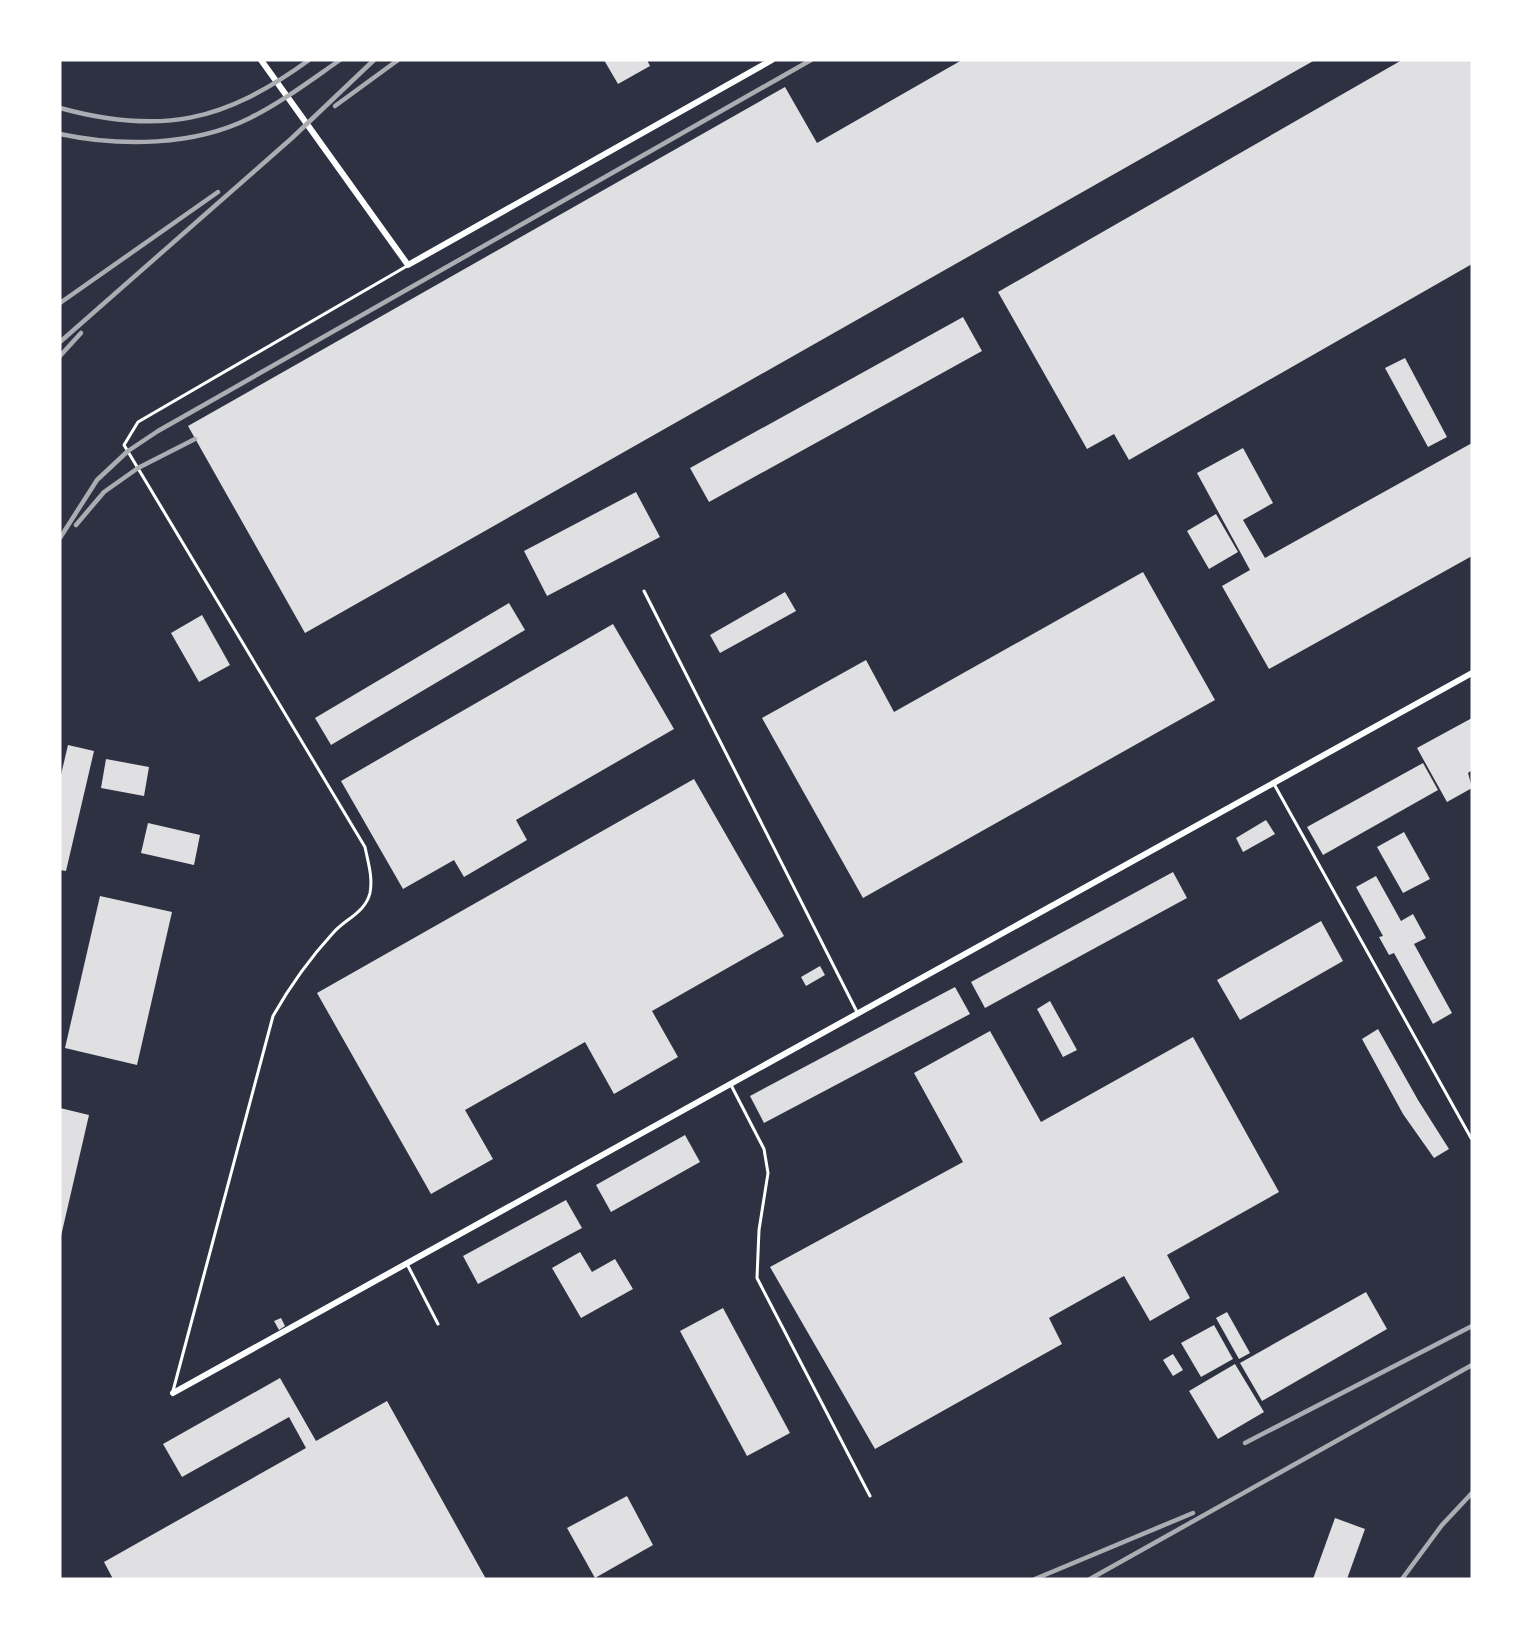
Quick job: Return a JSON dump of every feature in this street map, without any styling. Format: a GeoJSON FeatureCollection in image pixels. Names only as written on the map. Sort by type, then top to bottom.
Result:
{"type":"FeatureCollection","features":[{"type":"Feature","properties":{"kind":"street"},"geometry":{"type":"LineString","coordinates":[[261,60],[408,265],[772,60]]}},
{"type":"Feature","properties":{"kind":"street"},"geometry":{"type":"LineString","coordinates":[[173,1393],[1472,673]]}},
{"type":"Feature","properties":{"kind":"lane"},"geometry":{"type":"LineString","coordinates":[[173,1393],[273,1016],[291,984],[334,931],[357,915],[369,895],[372,878],[365,847],[124,444],[138,422],[408,265]]}},
{"type":"Feature","properties":{"kind":"lane"},"geometry":{"type":"LineString","coordinates":[[644,591],[858,1015]]}},
{"type":"Feature","properties":{"kind":"lane"},"geometry":{"type":"LineString","coordinates":[[1274,784],[1470,1138]]}},
{"type":"Feature","properties":{"kind":"lane"},"geometry":{"type":"LineString","coordinates":[[731,1085],[764,1149],[768,1173],[759,1230],[757,1278],[870,1496]]}},
{"type":"Feature","properties":{"kind":"lane"},"geometry":{"type":"LineString","coordinates":[[407,1264],[438,1323]]}},
{"type":"Feature","properties":{"kind":"building"},"geometry":{"type":"Polygon","coordinates":[[[604,60],[647,60],[650,66],[618,84],[604,60]]]}},
{"type":"Feature","properties":{"kind":"building"},"geometry":{"type":"Polygon","coordinates":[[[962,60],[1315,60],[305,633],[188,426],[785,87],[817,143],[962,60]]]}},
{"type":"Feature","properties":{"kind":"building"},"geometry":{"type":"Polygon","coordinates":[[[1402,60],[1472,60],[1472,264],[1129,460],[1114,434],[1087,449],[998,292],[1402,60]]]}},
{"type":"Feature","properties":{"kind":"building"},"geometry":{"type":"Polygon","coordinates":[[[963,317],[982,351],[709,502],[690,468],[963,317]]]}},
{"type":"Feature","properties":{"kind":"building"},"geometry":{"type":"Polygon","coordinates":[[[1405,358],[1447,437],[1428,447],[1385,368],[1405,358]]]}},
{"type":"Feature","properties":{"kind":"building"},"geometry":{"type":"Polygon","coordinates":[[[1472,443],[1472,556],[1269,669],[1222,586],[1250,570],[1197,473],[1243,448],[1273,503],[1243,520],[1265,558],[1472,443]]]}},
{"type":"Feature","properties":{"kind":"building"},"geometry":{"type":"Polygon","coordinates":[[[636,492],[660,537],[547,596],[524,551],[636,492]]]}},
{"type":"Feature","properties":{"kind":"building"},"geometry":{"type":"Polygon","coordinates":[[[1216,514],[1238,552],[1209,569],[1187,531],[1216,514]]]}},
{"type":"Feature","properties":{"kind":"building"},"geometry":{"type":"Polygon","coordinates":[[[1143,572],[1215,700],[863,898],[762,718],[866,660],[894,712],[1143,572]]]}},
{"type":"Feature","properties":{"kind":"building"},"geometry":{"type":"Polygon","coordinates":[[[785,592],[796,611],[720,653],[710,635],[785,592]]]}},
{"type":"Feature","properties":{"kind":"building"},"geometry":{"type":"Polygon","coordinates":[[[509,603],[525,630],[331,745],[315,718],[509,603]]]}},
{"type":"Feature","properties":{"kind":"building"},"geometry":{"type":"Polygon","coordinates":[[[202,615],[230,665],[199,682],[171,633],[202,615]]]}},
{"type":"Feature","properties":{"kind":"building"},"geometry":{"type":"Polygon","coordinates":[[[613,624],[674,729],[516,820],[527,840],[464,877],[454,860],[403,889],[341,781],[613,624]]]}},
{"type":"Feature","properties":{"kind":"building"},"geometry":{"type":"Polygon","coordinates":[[[1472,718],[1472,770],[1468,773],[1472,788],[1447,802],[1417,748],[1472,718]]]}},
{"type":"Feature","properties":{"kind":"building"},"geometry":{"type":"Polygon","coordinates":[[[68,745],[94,751],[66,871],[60,870],[60,779],[68,745]]]}},
{"type":"Feature","properties":{"kind":"building"},"geometry":{"type":"Polygon","coordinates":[[[106,759],[149,767],[144,796],[101,788],[106,759]]]}},
{"type":"Feature","properties":{"kind":"building"},"geometry":{"type":"Polygon","coordinates":[[[1423,763],[1438,790],[1323,855],[1307,827],[1423,763]]]}},
{"type":"Feature","properties":{"kind":"building"},"geometry":{"type":"Polygon","coordinates":[[[694,779],[784,936],[652,1011],[678,1057],[614,1094],[585,1042],[465,1110],[493,1159],[431,1194],[317,993],[694,779]]]}},
{"type":"Feature","properties":{"kind":"building"},"geometry":{"type":"Polygon","coordinates":[[[1266,820],[1275,834],[1243,852],[1236,838],[1266,820]]]}},
{"type":"Feature","properties":{"kind":"building"},"geometry":{"type":"Polygon","coordinates":[[[148,823],[200,835],[194,865],[141,853],[148,823]]]}},
{"type":"Feature","properties":{"kind":"building"},"geometry":{"type":"Polygon","coordinates":[[[1404,832],[1430,879],[1403,893],[1377,847],[1404,832]]]}},
{"type":"Feature","properties":{"kind":"building"},"geometry":{"type":"Polygon","coordinates":[[[1173,872],[1187,898],[985,1008],[971,982],[1173,872]]]}},
{"type":"Feature","properties":{"kind":"building"},"geometry":{"type":"Polygon","coordinates":[[[1376,876],[1401,921],[1413,914],[1426,938],[1414,944],[1452,1013],[1433,1024],[1394,953],[1389,955],[1379,937],[1383,936],[1356,887],[1376,876]]]}},
{"type":"Feature","properties":{"kind":"building"},"geometry":{"type":"Polygon","coordinates":[[[100,896],[172,912],[137,1065],[65,1048],[100,896]]]}},
{"type":"Feature","properties":{"kind":"building"},"geometry":{"type":"Polygon","coordinates":[[[1321,921],[1343,961],[1240,1020],[1217,980],[1321,921]]]}},
{"type":"Feature","properties":{"kind":"building"},"geometry":{"type":"Polygon","coordinates":[[[820,966],[825,975],[806,986],[801,977],[820,966]]]}},
{"type":"Feature","properties":{"kind":"building"},"geometry":{"type":"Polygon","coordinates":[[[955,987],[970,1014],[764,1123],[750,1096],[955,987]]]}},
{"type":"Feature","properties":{"kind":"building"},"geometry":{"type":"Polygon","coordinates":[[[1050,1001],[1077,1050],[1063,1057],[1037,1009],[1050,1001]]]}},
{"type":"Feature","properties":{"kind":"building"},"geometry":{"type":"Polygon","coordinates":[[[1378,1029],[1449,1149],[1434,1158],[1403,1114],[1362,1039],[1378,1029]]]}},
{"type":"Feature","properties":{"kind":"building"},"geometry":{"type":"Polygon","coordinates":[[[990,1031],[1041,1122],[1193,1037],[1279,1192],[1167,1255],[1190,1298],[1150,1321],[1124,1276],[1049,1318],[1062,1344],[875,1449],[770,1267],[963,1162],[914,1073],[990,1031]]]}},
{"type":"Feature","properties":{"kind":"building"},"geometry":{"type":"Polygon","coordinates":[[[60,1108],[89,1115],[61,1236],[60,1235],[60,1108]]]}},
{"type":"Feature","properties":{"kind":"building"},"geometry":{"type":"Polygon","coordinates":[[[685,1135],[700,1162],[611,1212],[596,1185],[685,1135]]]}},
{"type":"Feature","properties":{"kind":"building"},"geometry":{"type":"Polygon","coordinates":[[[566,1200],[582,1228],[478,1284],[463,1256],[566,1200]]]}},
{"type":"Feature","properties":{"kind":"building"},"geometry":{"type":"Polygon","coordinates":[[[580,1252],[592,1272],[615,1259],[633,1289],[581,1318],[552,1268],[580,1252]]]}},
{"type":"Feature","properties":{"kind":"building"},"geometry":{"type":"Polygon","coordinates":[[[1366,1292],[1387,1329],[1262,1401],[1240,1363],[1366,1292]]]}},
{"type":"Feature","properties":{"kind":"building"},"geometry":{"type":"Polygon","coordinates":[[[723,1308],[790,1433],[747,1456],[680,1331],[723,1308]]]}},
{"type":"Feature","properties":{"kind":"building"},"geometry":{"type":"Polygon","coordinates":[[[1227,1312],[1250,1353],[1239,1359],[1216,1318],[1227,1312]]]}},
{"type":"Feature","properties":{"kind":"building"},"geometry":{"type":"Polygon","coordinates":[[[281,1318],[285,1326],[279,1330],[274,1321],[281,1318]]]}},
{"type":"Feature","properties":{"kind":"building"},"geometry":{"type":"Polygon","coordinates":[[[1214,1325],[1233,1359],[1201,1377],[1181,1343],[1214,1325]]]}},
{"type":"Feature","properties":{"kind":"building"},"geometry":{"type":"Polygon","coordinates":[[[1173,1354],[1183,1370],[1173,1376],[1163,1360],[1173,1354]]]}},
{"type":"Feature","properties":{"kind":"building"},"geometry":{"type":"Polygon","coordinates":[[[1235,1364],[1264,1412],[1218,1439],[1189,1391],[1235,1364]]]}},
{"type":"Feature","properties":{"kind":"building"},"geometry":{"type":"Polygon","coordinates":[[[280,1378],[316,1441],[387,1401],[486,1579],[113,1579],[104,1562],[306,1448],[289,1417],[182,1477],[163,1444],[280,1378]]]}},
{"type":"Feature","properties":{"kind":"building"},"geometry":{"type":"Polygon","coordinates":[[[627,1496],[653,1545],[595,1578],[567,1528],[627,1496]]]}},
{"type":"Feature","properties":{"kind":"building"},"geometry":{"type":"Polygon","coordinates":[[[1335,1518],[1365,1529],[1347,1579],[1313,1579],[1335,1518]]]}},
{"type":"Feature","properties":{"kind":"railway"},"geometry":{"type":"LineString","coordinates":[[60,108],[130,121],[161,121],[191,117],[220,109],[249,97],[309,60]]}},
{"type":"Feature","properties":{"kind":"railway"},"geometry":{"type":"LineString","coordinates":[[60,134],[132,142],[181,139],[205,134],[262,112],[340,60]]}},
{"type":"Feature","properties":{"kind":"railway"},"geometry":{"type":"LineString","coordinates":[[60,342],[292,138],[374,60]]}},
{"type":"Feature","properties":{"kind":"railway"},"geometry":{"type":"LineString","coordinates":[[335,106],[398,60]]}},
{"type":"Feature","properties":{"kind":"railway"},"geometry":{"type":"LineString","coordinates":[[60,538],[97,480],[128,451],[158,431],[811,60]]}},
{"type":"Feature","properties":{"kind":"railway"},"geometry":{"type":"LineString","coordinates":[[60,303],[218,192]]}},
{"type":"Feature","properties":{"kind":"railway"},"geometry":{"type":"LineString","coordinates":[[60,356],[81,333]]}},
{"type":"Feature","properties":{"kind":"railway"},"geometry":{"type":"LineString","coordinates":[[76,525],[104,492],[138,468],[195,439]]}},
{"type":"Feature","properties":{"kind":"railway"},"geometry":{"type":"LineString","coordinates":[[1245,1443],[1472,1326]]}},
{"type":"Feature","properties":{"kind":"railway"},"geometry":{"type":"LineString","coordinates":[[1090,1579],[1472,1365]]}},
{"type":"Feature","properties":{"kind":"railway"},"geometry":{"type":"LineString","coordinates":[[1402,1579],[1442,1525],[1472,1493]]}},
{"type":"Feature","properties":{"kind":"railway"},"geometry":{"type":"LineString","coordinates":[[1035,1579],[1193,1513]]}}]}
